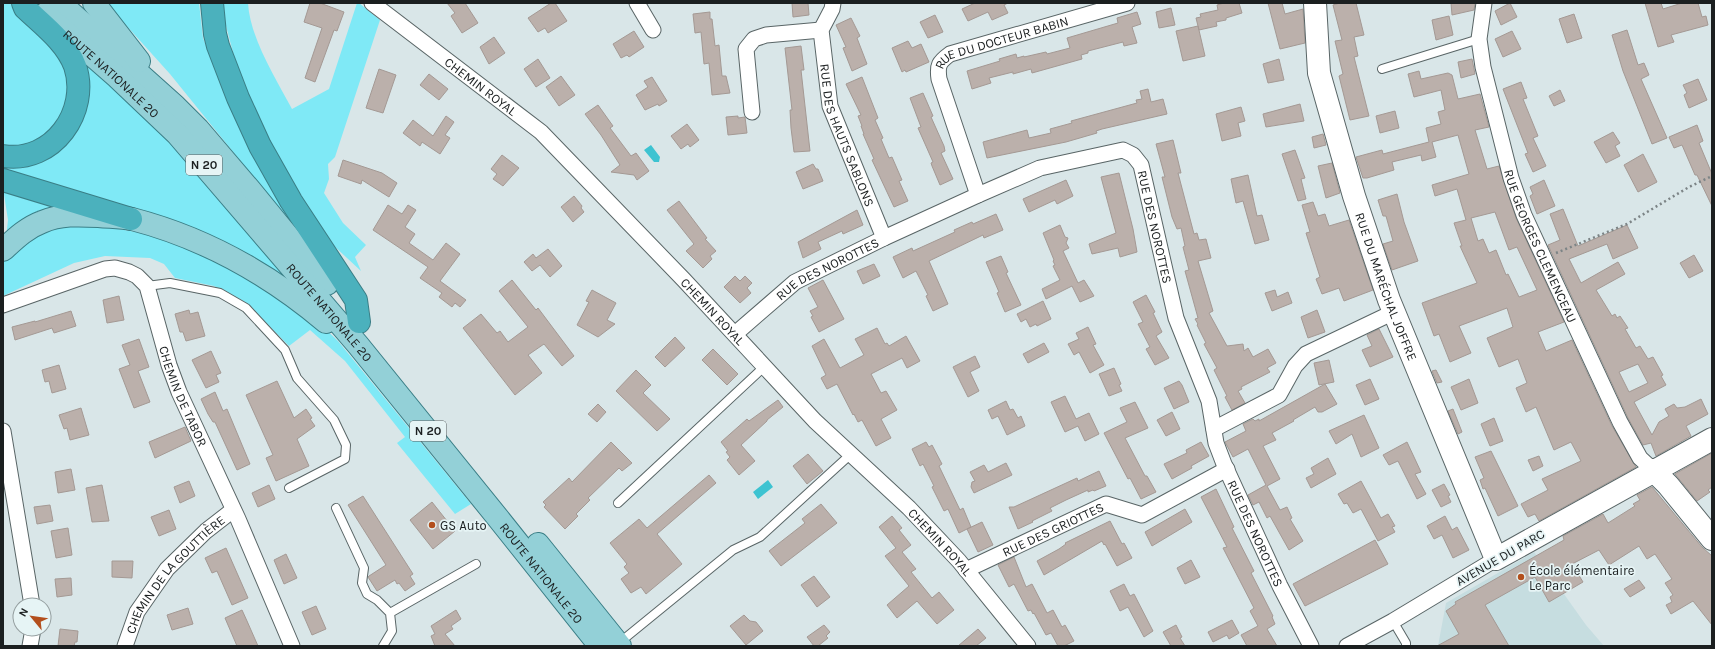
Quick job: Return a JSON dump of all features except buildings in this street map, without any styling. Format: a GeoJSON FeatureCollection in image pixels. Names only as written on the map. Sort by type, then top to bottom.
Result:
{"type":"FeatureCollection","features":[{"type":"Feature","properties":{"kind":"highway"},"geometry":{"type":"LineString","coordinates":[[3,156],[14,157],[32,153],[58,139],[74,116],[78,101],[79,83],[71,57],[58,39],[25,8],[23,3]]}},
{"type":"Feature","properties":{"kind":"highway"},"geometry":{"type":"LineString","coordinates":[[212,3],[215,34],[218,46],[251,127],[273,171],[291,202],[356,300],[359,322]]}},
{"type":"Feature","properties":{"kind":"highway"},"geometry":{"type":"LineString","coordinates":[[3,180],[131,219]]}},
{"type":"Feature","properties":{"kind":"main road","name":"ROUTE NATIONALE 20"},"geometry":{"type":"LineString","coordinates":[[32,3],[117,77],[177,134],[358,345],[498,518],[613,645]]}},
{"type":"Feature","properties":{"kind":"main road","name":"ROUTE NATIONALE 20"},"geometry":{"type":"LineString","coordinates":[[60,3],[175,106],[198,129],[359,322],[613,645]]}},
{"type":"Feature","properties":{"kind":"main road"},"geometry":{"type":"LineString","coordinates":[[94,3],[175,106]]}},
{"type":"Feature","properties":{"kind":"main road"},"geometry":{"type":"LineString","coordinates":[[3,250],[27,229],[54,218],[76,215],[131,219],[193,240],[233,257],[285,289],[339,332],[358,345]]}},
{"type":"Feature","properties":{"kind":"street","name":"CHEMIN ROYAL"},"geometry":{"type":"LineString","coordinates":[[372,3],[541,132],[735,334],[764,367],[816,421],[909,508],[966,570],[1028,646]]}},
{"type":"Feature","properties":{"kind":"street"},"geometry":{"type":"LineString","coordinates":[[637,3],[653,30]]}},
{"type":"Feature","properties":{"kind":"street"},"geometry":{"type":"LineString","coordinates":[[752,112],[746,50],[754,39],[766,35],[821,30],[832,9],[833,3]]}},
{"type":"Feature","properties":{"kind":"street","name":"RUE DU DOCTEUR BABIN"},"geometry":{"type":"LineString","coordinates":[[978,195],[939,79],[938,68],[942,60],[950,54],[1127,3]]}},
{"type":"Feature","properties":{"kind":"street","name":"RUE DU MARÉCHAL JOFFRE"},"geometry":{"type":"LineString","coordinates":[[1315,3],[1319,73],[1354,196],[1394,312],[1496,559]]}},
{"type":"Feature","properties":{"kind":"street","name":"RUE GEORGES CLEMENCEAU"},"geometry":{"type":"LineString","coordinates":[[1484,3],[1479,39],[1483,67],[1511,178],[1524,215],[1620,422],[1640,458],[1653,470]]}},
{"type":"Feature","properties":{"kind":"street","name":"RUE DES HAUTS SABLONS"},"geometry":{"type":"LineString","coordinates":[[821,30],[830,106],[884,238]]}},
{"type":"Feature","properties":{"kind":"street","name":"RUE DES NOROTTES"},"geometry":{"type":"LineString","coordinates":[[735,334],[796,282],[884,238],[978,195],[1040,168],[1123,150],[1133,155],[1141,165],[1176,318],[1209,401],[1216,444],[1280,586],[1311,646]]}},
{"type":"Feature","properties":{"kind":"street"},"geometry":{"type":"LineString","coordinates":[[3,305],[105,269],[115,268],[129,272],[137,276],[147,286]]}},
{"type":"Feature","properties":{"kind":"street","name":"CHEMIN DE TABOR"},"geometry":{"type":"LineString","coordinates":[[147,286],[174,378],[292,646]]}},
{"type":"Feature","properties":{"kind":"street"},"geometry":{"type":"LineString","coordinates":[[1214,430],[1279,395],[1295,366],[1306,354],[1394,312]]}},
{"type":"Feature","properties":{"kind":"street"},"geometry":{"type":"LineString","coordinates":[[3,431],[31,597]]}},
{"type":"Feature","properties":{"kind":"street","name":"AVENUE DU PARC"},"geometry":{"type":"LineString","coordinates":[[1347,646],[1393,621],[1496,559],[1653,470],[1712,439]]}},
{"type":"Feature","properties":{"kind":"street","name":"RUE DES GRIOTTES"},"geometry":{"type":"LineString","coordinates":[[966,570],[1106,504],[1142,515],[1227,469]]}},
{"type":"Feature","properties":{"kind":"street"},"geometry":{"type":"LineString","coordinates":[[1653,470],[1668,485],[1712,539]]}},
{"type":"Feature","properties":{"kind":"street","name":"CHEMIN DE LA GOUTTIÈRE"},"geometry":{"type":"LineString","coordinates":[[125,646],[137,612],[167,569],[206,531],[233,510]]}},
{"type":"Feature","properties":{"kind":"lane"},"geometry":{"type":"LineString","coordinates":[[1382,69],[1479,39]]}},
{"type":"Feature","properties":{"kind":"lane"},"geometry":{"type":"LineString","coordinates":[[147,286],[170,283],[220,293],[246,308],[285,350],[297,378],[334,420],[346,445],[345,459],[290,488]]}},
{"type":"Feature","properties":{"kind":"lane"},"geometry":{"type":"LineString","coordinates":[[618,503],[764,367]]}},
{"type":"Feature","properties":{"kind":"lane"},"geometry":{"type":"LineString","coordinates":[[613,645],[733,550],[760,537],[850,454]]}},
{"type":"Feature","properties":{"kind":"lane"},"geometry":{"type":"LineString","coordinates":[[336,508],[364,568],[362,583],[367,594],[377,600],[390,613],[392,631],[383,646]]}},
{"type":"Feature","properties":{"kind":"lane"},"geometry":{"type":"LineString","coordinates":[[390,613],[476,564]]}},
{"type":"Feature","properties":{"kind":"lane"},"geometry":{"type":"LineString","coordinates":[[1393,621],[1406,643],[1406,646]]}},
{"type":"Feature","properties":{"kind":"path"},"geometry":{"type":"LineString","coordinates":[[1545,258],[1626,224],[1689,187],[1712,176]]}},
{"type":"Feature","properties":{"kind":"shaded area"},"geometry":{"type":"Polygon","coordinates":[[[3,3],[10,3],[23,14],[64,62],[70,87],[68,108],[53,130],[29,145],[3,146],[3,3]]]}},
{"type":"Feature","properties":{"kind":"shaded area"},"geometry":{"type":"Polygon","coordinates":[[[106,3],[199,3],[203,38],[232,110],[301,230],[298,232],[170,74],[106,3]]]}},
{"type":"Feature","properties":{"kind":"shaded area"},"geometry":{"type":"Polygon","coordinates":[[[223,3],[248,3],[253,30],[265,58],[292,109],[329,89],[357,3],[380,20],[335,157],[328,164],[329,179],[324,193],[343,223],[366,245],[355,257],[361,271],[333,245],[279,164],[256,116],[235,60],[225,22],[223,3]]]}},
{"type":"Feature","properties":{"kind":"shaded area"},"geometry":{"type":"Polygon","coordinates":[[[78,51],[172,145],[211,190],[260,240],[317,304],[277,276],[3,175],[3,160],[67,137],[78,51]]]}},
{"type":"Feature","properties":{"kind":"shaded area"},"geometry":{"type":"Polygon","coordinates":[[[651,145],[660,157],[659,162],[654,162],[644,150],[651,145]]]}},
{"type":"Feature","properties":{"kind":"shaded area"},"geometry":{"type":"Polygon","coordinates":[[[3,188],[68,207],[6,238],[8,220],[3,188]]]}},
{"type":"Feature","properties":{"kind":"shaded area"},"geometry":{"type":"Polygon","coordinates":[[[89,224],[160,236],[202,249],[317,321],[338,341],[471,504],[455,514],[397,443],[405,437],[345,361],[310,330],[289,346],[245,302],[214,286],[175,278],[164,264],[150,258],[105,256],[74,263],[3,296],[3,260],[42,228],[89,224]]]}},
{"type":"Feature","properties":{"kind":"shaded area"},"geometry":{"type":"Polygon","coordinates":[[[768,480],[773,487],[758,499],[753,492],[768,480]]]}},
{"type":"Feature","properties":{"kind":"shaded area","name":"École élémentaire Le Parc"},"geometry":{"type":"Polygon","coordinates":[[[1534,552],[1586,625],[1604,646],[1438,646],[1446,603],[1534,552]]]}},
{"type":"Feature","properties":{"kind":"place","name":"GS Auto"},"geometry":{"type":"Point","coordinates":[432,525]}},
{"type":"Feature","properties":{"kind":"place","name":"École élémentaire Le Parc"},"geometry":{"type":"Point","coordinates":[1521,577]}}]}
